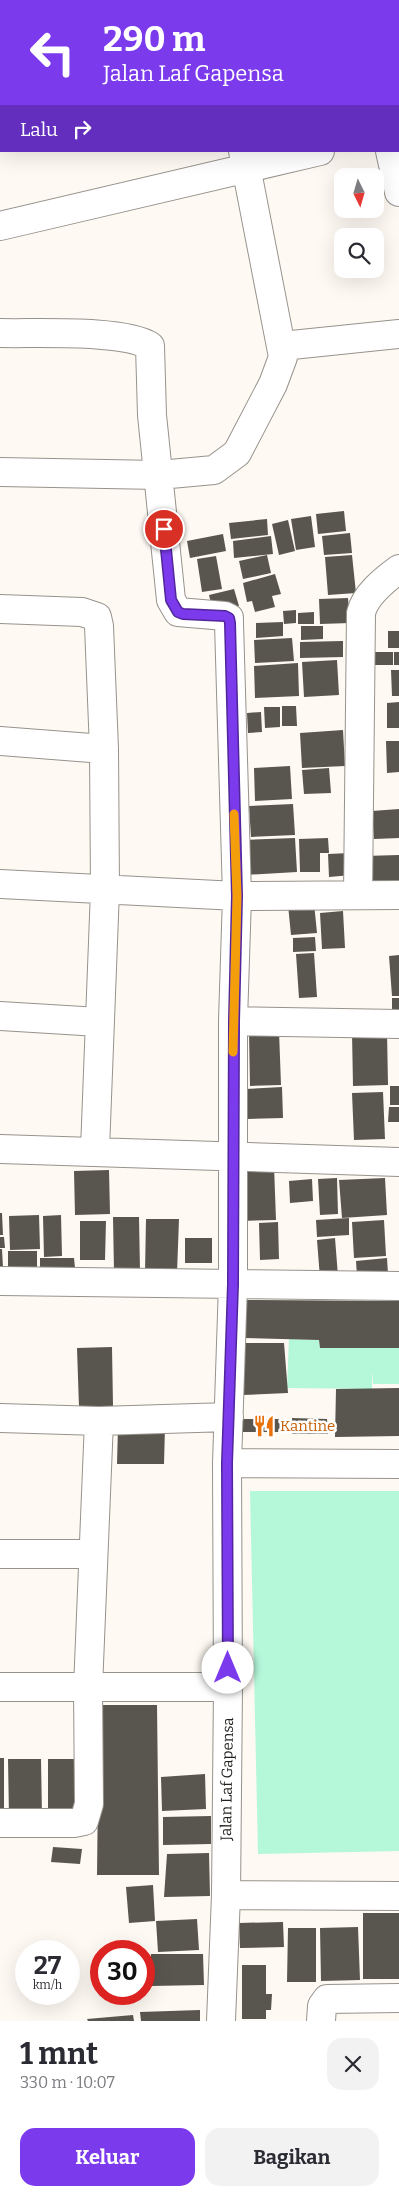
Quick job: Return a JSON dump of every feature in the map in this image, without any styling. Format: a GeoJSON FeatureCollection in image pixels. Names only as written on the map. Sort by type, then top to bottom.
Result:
{"type":"FeatureCollection","features":[{"type":"Feature","properties":{"kind":"street"},"geometry":{"type":"LineString","coordinates":[[0,226],[245,160],[312,152]]}},
{"type":"Feature","properties":{"kind":"street"},"geometry":{"type":"LineString","coordinates":[[390,152],[399,192]]}},
{"type":"Feature","properties":{"kind":"street"},"geometry":{"type":"LineString","coordinates":[[0,472],[159,475],[214,470],[237,453],[273,384],[283,357],[245,160]]}},
{"type":"Feature","properties":{"kind":"street"},"geometry":{"type":"LineString","coordinates":[[0,333],[107,336],[142,340],[150,346],[152,415],[159,475]]}},
{"type":"Feature","properties":{"kind":"street"},"geometry":{"type":"LineString","coordinates":[[282,346],[399,334]]}},
{"type":"Feature","properties":{"kind":"street","name":"Jalan Laf Gapensa"},"geometry":{"type":"LineString","coordinates":[[159,475],[171,600],[174,608],[183,614],[225,616],[229,618],[230,623],[237,896],[234,1021],[233,1284],[227,1463],[228,1687],[226,1895],[221,2021]]}},
{"type":"Feature","properties":{"kind":"street"},"geometry":{"type":"LineString","coordinates":[[358,895],[361,613],[365,602],[372,593],[399,569]]}},
{"type":"Feature","properties":{"kind":"street"},"geometry":{"type":"LineString","coordinates":[[0,609],[82,612],[97,617],[99,626],[104,749],[106,890],[95,1150]]}},
{"type":"Feature","properties":{"kind":"street"},"geometry":{"type":"LineString","coordinates":[[0,741],[104,749]]}},
{"type":"Feature","properties":{"kind":"street"},"geometry":{"type":"LineString","coordinates":[[0,884],[237,896],[399,895]]}},
{"type":"Feature","properties":{"kind":"street"},"geometry":{"type":"LineString","coordinates":[[0,1016],[99,1022]]}},
{"type":"Feature","properties":{"kind":"street"},"geometry":{"type":"LineString","coordinates":[[234,1021],[399,1024]]}},
{"type":"Feature","properties":{"kind":"street"},"geometry":{"type":"LineString","coordinates":[[0,1149],[95,1150],[233,1158],[399,1162]]}},
{"type":"Feature","properties":{"kind":"street"},"geometry":{"type":"LineString","coordinates":[[0,1281],[399,1286]]}},
{"type":"Feature","properties":{"kind":"street"},"geometry":{"type":"LineString","coordinates":[[0,1418],[99,1421],[229,1417]]}},
{"type":"Feature","properties":{"kind":"street"},"geometry":{"type":"LineString","coordinates":[[0,1823],[74,1823],[84,1820],[89,1804],[88,1688],[92,1554],[99,1421]]}},
{"type":"Feature","properties":{"kind":"street"},"geometry":{"type":"LineString","coordinates":[[227,1463],[399,1464]]}},
{"type":"Feature","properties":{"kind":"street"},"geometry":{"type":"LineString","coordinates":[[0,1554],[92,1554]]}},
{"type":"Feature","properties":{"kind":"street"},"geometry":{"type":"LineString","coordinates":[[0,1687],[228,1687]]}},
{"type":"Feature","properties":{"kind":"street"},"geometry":{"type":"LineString","coordinates":[[226,1895],[399,1896]]}},
{"type":"Feature","properties":{"kind":"street"},"geometry":{"type":"LineString","coordinates":[[321,2021],[322,2006],[327,1998],[399,1998]]}},
{"type":"Feature","properties":{"kind":"green space"},"geometry":{"type":"Polygon","coordinates":[[[289,1339],[319,1340],[320,1348],[399,1348],[399,1384],[373,1384],[372,1370],[372,1389],[287,1388],[289,1339]]]}},
{"type":"Feature","properties":{"kind":"green space"},"geometry":{"type":"Polygon","coordinates":[[[250,1491],[399,1491],[399,1851],[258,1854],[250,1491]]]}},
{"type":"Feature","properties":{"kind":"building"},"geometry":{"type":"Polygon","coordinates":[[[344,511],[346,531],[318,534],[316,514],[344,511]]]}},
{"type":"Feature","properties":{"kind":"building"},"geometry":{"type":"Polygon","coordinates":[[[311,516],[315,547],[296,550],[291,519],[311,516]]]}},
{"type":"Feature","properties":{"kind":"building"},"geometry":{"type":"Polygon","coordinates":[[[267,519],[268,535],[231,539],[229,523],[267,519]]]}},
{"type":"Feature","properties":{"kind":"building"},"geometry":{"type":"Polygon","coordinates":[[[288,520],[295,551],[279,555],[272,524],[288,520]]]}},
{"type":"Feature","properties":{"kind":"building"},"geometry":{"type":"Polygon","coordinates":[[[350,533],[352,553],[324,555],[322,536],[350,533]]]}},
{"type":"Feature","properties":{"kind":"building"},"geometry":{"type":"Polygon","coordinates":[[[223,534],[226,551],[190,558],[187,541],[223,534]]]}},
{"type":"Feature","properties":{"kind":"building"},"geometry":{"type":"Polygon","coordinates":[[[271,536],[273,554],[234,558],[233,541],[271,536]]]}},
{"type":"Feature","properties":{"kind":"building"},"geometry":{"type":"Polygon","coordinates":[[[267,555],[271,573],[243,579],[239,561],[267,555]]]}},
{"type":"Feature","properties":{"kind":"building"},"geometry":{"type":"Polygon","coordinates":[[[352,555],[356,593],[328,595],[325,557],[352,555]]]}},
{"type":"Feature","properties":{"kind":"building"},"geometry":{"type":"Polygon","coordinates":[[[216,556],[222,589],[202,592],[197,559],[216,556]]]}},
{"type":"Feature","properties":{"kind":"building"},"geometry":{"type":"Polygon","coordinates":[[[275,574],[281,594],[272,596],[275,607],[255,612],[252,601],[247,602],[243,583],[275,574]]]}},
{"type":"Feature","properties":{"kind":"building"},"geometry":{"type":"Polygon","coordinates":[[[234,589],[239,606],[213,612],[209,595],[234,589]]]}},
{"type":"Feature","properties":{"kind":"building"},"geometry":{"type":"Polygon","coordinates":[[[348,598],[350,623],[320,624],[319,599],[348,598]]]}},
{"type":"Feature","properties":{"kind":"building"},"geometry":{"type":"Polygon","coordinates":[[[296,610],[296,623],[284,624],[283,611],[296,610]]]}},
{"type":"Feature","properties":{"kind":"building"},"geometry":{"type":"Polygon","coordinates":[[[314,612],[314,624],[298,624],[298,613],[314,612]]]}},
{"type":"Feature","properties":{"kind":"building"},"geometry":{"type":"Polygon","coordinates":[[[283,622],[283,636],[256,638],[256,623],[283,622]]]}},
{"type":"Feature","properties":{"kind":"building"},"geometry":{"type":"Polygon","coordinates":[[[301,626],[323,626],[323,639],[301,640],[301,626]]]}},
{"type":"Feature","properties":{"kind":"building"},"geometry":{"type":"Polygon","coordinates":[[[388,631],[399,631],[399,648],[388,648],[388,631]]]}},
{"type":"Feature","properties":{"kind":"building"},"geometry":{"type":"Polygon","coordinates":[[[292,638],[294,661],[255,663],[254,640],[292,638]]]}},
{"type":"Feature","properties":{"kind":"building"},"geometry":{"type":"Polygon","coordinates":[[[343,641],[343,657],[300,658],[300,642],[343,641]]]}},
{"type":"Feature","properties":{"kind":"building"},"geometry":{"type":"Polygon","coordinates":[[[375,652],[393,652],[393,665],[375,665],[375,652]]]}},
{"type":"Feature","properties":{"kind":"building"},"geometry":{"type":"Polygon","coordinates":[[[394,652],[399,652],[399,665],[394,665],[394,652]]]}},
{"type":"Feature","properties":{"kind":"building"},"geometry":{"type":"Polygon","coordinates":[[[337,660],[339,695],[304,697],[302,662],[337,660]]]}},
{"type":"Feature","properties":{"kind":"building"},"geometry":{"type":"Polygon","coordinates":[[[298,663],[299,696],[255,698],[254,666],[298,663]]]}},
{"type":"Feature","properties":{"kind":"building"},"geometry":{"type":"Polygon","coordinates":[[[391,670],[399,670],[399,696],[392,696],[391,670]]]}},
{"type":"Feature","properties":{"kind":"building"},"geometry":{"type":"Polygon","coordinates":[[[399,702],[399,728],[387,728],[387,703],[399,702]]]}},
{"type":"Feature","properties":{"kind":"building"},"geometry":{"type":"Polygon","coordinates":[[[282,706],[296,706],[297,726],[282,726],[282,706]]]}},
{"type":"Feature","properties":{"kind":"building"},"geometry":{"type":"Polygon","coordinates":[[[264,707],[280,707],[280,727],[265,728],[264,707]]]}},
{"type":"Feature","properties":{"kind":"building"},"geometry":{"type":"Polygon","coordinates":[[[261,712],[262,732],[248,733],[247,713],[261,712]]]}},
{"type":"Feature","properties":{"kind":"building"},"geometry":{"type":"Polygon","coordinates":[[[343,730],[345,766],[302,768],[300,733],[343,730]]]}},
{"type":"Feature","properties":{"kind":"building"},"geometry":{"type":"Polygon","coordinates":[[[386,741],[399,741],[399,772],[387,773],[386,741]]]}},
{"type":"Feature","properties":{"kind":"building"},"geometry":{"type":"Polygon","coordinates":[[[290,766],[292,799],[255,801],[254,768],[290,766]]]}},
{"type":"Feature","properties":{"kind":"building"},"geometry":{"type":"Polygon","coordinates":[[[329,768],[331,793],[304,794],[302,770],[329,768]]]}},
{"type":"Feature","properties":{"kind":"building"},"geometry":{"type":"Polygon","coordinates":[[[293,804],[295,835],[251,837],[249,806],[293,804]]]}},
{"type":"Feature","properties":{"kind":"building"},"geometry":{"type":"Polygon","coordinates":[[[399,809],[399,838],[374,839],[372,811],[399,809]]]}},
{"type":"Feature","properties":{"kind":"building"},"geometry":{"type":"Polygon","coordinates":[[[295,838],[297,872],[245,875],[243,840],[295,838]]]}},
{"type":"Feature","properties":{"kind":"building"},"geometry":{"type":"Polygon","coordinates":[[[328,838],[329,853],[320,853],[320,872],[300,872],[299,839],[328,838]]]}},
{"type":"Feature","properties":{"kind":"building"},"geometry":{"type":"Polygon","coordinates":[[[350,853],[352,875],[329,877],[328,854],[350,853]]]}},
{"type":"Feature","properties":{"kind":"building"},"geometry":{"type":"Polygon","coordinates":[[[399,855],[399,890],[365,891],[364,856],[399,855]]]}},
{"type":"Feature","properties":{"kind":"building"},"geometry":{"type":"Polygon","coordinates":[[[314,903],[317,933],[291,935],[288,905],[314,903]]]}},
{"type":"Feature","properties":{"kind":"building"},"geometry":{"type":"Polygon","coordinates":[[[343,911],[345,948],[322,949],[320,913],[343,911]]]}},
{"type":"Feature","properties":{"kind":"building"},"geometry":{"type":"Polygon","coordinates":[[[315,937],[316,951],[293,952],[293,938],[315,937]]]}},
{"type":"Feature","properties":{"kind":"building"},"geometry":{"type":"Polygon","coordinates":[[[314,953],[317,997],[299,998],[296,954],[314,953]]]}},
{"type":"Feature","properties":{"kind":"building"},"geometry":{"type":"Polygon","coordinates":[[[399,955],[399,996],[392,996],[389,956],[399,955]]]}},
{"type":"Feature","properties":{"kind":"building"},"geometry":{"type":"Polygon","coordinates":[[[392,998],[399,998],[399,1013],[392,1014],[392,998]]]}},
{"type":"Feature","properties":{"kind":"building"},"geometry":{"type":"Polygon","coordinates":[[[279,1031],[281,1085],[250,1086],[249,1032],[279,1031]]]}},
{"type":"Feature","properties":{"kind":"building"},"geometry":{"type":"Polygon","coordinates":[[[387,1032],[388,1085],[353,1086],[352,1033],[387,1032]]]}},
{"type":"Feature","properties":{"kind":"building"},"geometry":{"type":"Polygon","coordinates":[[[390,1086],[399,1086],[399,1105],[390,1105],[390,1086]]]}},
{"type":"Feature","properties":{"kind":"building"},"geometry":{"type":"Polygon","coordinates":[[[282,1087],[283,1118],[247,1119],[245,1089],[282,1087]]]}},
{"type":"Feature","properties":{"kind":"building"},"geometry":{"type":"Polygon","coordinates":[[[383,1092],[385,1139],[354,1140],[352,1093],[383,1092]]]}},
{"type":"Feature","properties":{"kind":"building"},"geometry":{"type":"Polygon","coordinates":[[[389,1107],[399,1107],[399,1122],[388,1122],[389,1107]]]}},
{"type":"Feature","properties":{"kind":"building"},"geometry":{"type":"Polygon","coordinates":[[[274,1166],[276,1220],[240,1221],[238,1168],[274,1166]]]}},
{"type":"Feature","properties":{"kind":"building"},"geometry":{"type":"Polygon","coordinates":[[[109,1170],[110,1214],[75,1215],[74,1171],[109,1170]]]}},
{"type":"Feature","properties":{"kind":"building"},"geometry":{"type":"Polygon","coordinates":[[[337,1178],[338,1214],[320,1215],[318,1179],[337,1178]]]}},
{"type":"Feature","properties":{"kind":"building"},"geometry":{"type":"Polygon","coordinates":[[[385,1178],[387,1215],[342,1218],[339,1180],[385,1178]]]}},
{"type":"Feature","properties":{"kind":"building"},"geometry":{"type":"Polygon","coordinates":[[[312,1179],[313,1201],[290,1203],[289,1181],[312,1179]]]}},
{"type":"Feature","properties":{"kind":"building"},"geometry":{"type":"Polygon","coordinates":[[[0,1213],[2,1213],[3,1235],[0,1235],[0,1213]]]}},
{"type":"Feature","properties":{"kind":"building"},"geometry":{"type":"Polygon","coordinates":[[[39,1215],[40,1249],[10,1250],[9,1216],[39,1215]]]}},
{"type":"Feature","properties":{"kind":"building"},"geometry":{"type":"Polygon","coordinates":[[[61,1215],[62,1256],[44,1257],[43,1216],[61,1215]]]}},
{"type":"Feature","properties":{"kind":"building"},"geometry":{"type":"Polygon","coordinates":[[[113,1217],[139,1217],[140,1271],[114,1272],[113,1217]]]}},
{"type":"Feature","properties":{"kind":"building"},"geometry":{"type":"Polygon","coordinates":[[[349,1218],[349,1235],[317,1237],[316,1220],[349,1218]]]}},
{"type":"Feature","properties":{"kind":"building"},"geometry":{"type":"Polygon","coordinates":[[[146,1219],[179,1219],[177,1273],[145,1272],[146,1219]]]}},
{"type":"Feature","properties":{"kind":"building"},"geometry":{"type":"Polygon","coordinates":[[[384,1220],[386,1256],[354,1258],[352,1222],[384,1220]]]}},
{"type":"Feature","properties":{"kind":"building"},"geometry":{"type":"Polygon","coordinates":[[[80,1221],[106,1221],[105,1260],[80,1260],[80,1221]]]}},
{"type":"Feature","properties":{"kind":"building"},"geometry":{"type":"Polygon","coordinates":[[[278,1222],[279,1259],[260,1260],[259,1223],[278,1222]]]}},
{"type":"Feature","properties":{"kind":"building"},"geometry":{"type":"Polygon","coordinates":[[[0,1237],[4,1237],[5,1248],[0,1248],[0,1237]]]}},
{"type":"Feature","properties":{"kind":"building"},"geometry":{"type":"Polygon","coordinates":[[[185,1238],[212,1238],[212,1263],[185,1263],[185,1238]]]}},
{"type":"Feature","properties":{"kind":"building"},"geometry":{"type":"Polygon","coordinates":[[[335,1238],[338,1276],[320,1278],[317,1240],[335,1238]]]}},
{"type":"Feature","properties":{"kind":"building"},"geometry":{"type":"Polygon","coordinates":[[[0,1249],[2,1249],[3,1268],[0,1268],[0,1249]]]}},
{"type":"Feature","properties":{"kind":"building"},"geometry":{"type":"Polygon","coordinates":[[[8,1251],[37,1251],[37,1269],[8,1269],[8,1251]]]}},
{"type":"Feature","properties":{"kind":"building"},"geometry":{"type":"Polygon","coordinates":[[[40,1258],[74,1258],[75,1268],[40,1269],[40,1258]]]}},
{"type":"Feature","properties":{"kind":"building"},"geometry":{"type":"Polygon","coordinates":[[[387,1258],[388,1274],[357,1276],[356,1261],[387,1258]]]}},
{"type":"Feature","properties":{"kind":"building"},"geometry":{"type":"Polygon","coordinates":[[[244,1300],[399,1301],[399,1348],[320,1348],[319,1340],[243,1338],[244,1300]]]}},
{"type":"Feature","properties":{"kind":"building"},"geometry":{"type":"Polygon","coordinates":[[[244,1343],[284,1343],[288,1393],[243,1395],[244,1343]]]}},
{"type":"Feature","properties":{"kind":"building"},"geometry":{"type":"Polygon","coordinates":[[[112,1347],[113,1406],[79,1407],[77,1348],[112,1347]]]}},
{"type":"Feature","properties":{"kind":"building"},"geometry":{"type":"Polygon","coordinates":[[[399,1388],[399,1436],[335,1437],[336,1389],[399,1388]]]}},
{"type":"Feature","properties":{"kind":"building"},"geometry":{"type":"Polygon","coordinates":[[[292,1418],[327,1419],[328,1434],[292,1434],[292,1418]]]}},
{"type":"Feature","properties":{"kind":"building","name":"Kantine"},"geometry":{"type":"Polygon","coordinates":[[[243,1419],[284,1419],[285,1432],[243,1432],[243,1419]]]}},
{"type":"Feature","properties":{"kind":"building"},"geometry":{"type":"Polygon","coordinates":[[[118,1427],[165,1427],[164,1464],[117,1464],[118,1427]]]}},
{"type":"Feature","properties":{"kind":"building"},"geometry":{"type":"Polygon","coordinates":[[[99,1705],[157,1705],[159,1875],[97,1875],[99,1705]]]}},
{"type":"Feature","properties":{"kind":"building"},"geometry":{"type":"Polygon","coordinates":[[[0,1758],[4,1758],[4,1814],[0,1814],[0,1758]]]}},
{"type":"Feature","properties":{"kind":"building"},"geometry":{"type":"Polygon","coordinates":[[[8,1759],[41,1759],[42,1817],[9,1817],[8,1759]]]}},
{"type":"Feature","properties":{"kind":"building"},"geometry":{"type":"Polygon","coordinates":[[[48,1759],[75,1759],[75,1815],[48,1815],[48,1759]]]}},
{"type":"Feature","properties":{"kind":"building"},"geometry":{"type":"Polygon","coordinates":[[[205,1774],[206,1809],[162,1811],[161,1777],[205,1774]]]}},
{"type":"Feature","properties":{"kind":"building"},"geometry":{"type":"Polygon","coordinates":[[[211,1816],[211,1844],[163,1845],[163,1817],[211,1816]]]}},
{"type":"Feature","properties":{"kind":"building"},"geometry":{"type":"Polygon","coordinates":[[[53,1847],[82,1849],[80,1864],[51,1862],[53,1847]]]}},
{"type":"Feature","properties":{"kind":"building"},"geometry":{"type":"Polygon","coordinates":[[[209,1853],[210,1896],[164,1897],[167,1854],[209,1853]]]}},
{"type":"Feature","properties":{"kind":"building"},"geometry":{"type":"Polygon","coordinates":[[[153,1885],[155,1921],[129,1923],[126,1887],[153,1885]]]}},
{"type":"Feature","properties":{"kind":"building"},"geometry":{"type":"Polygon","coordinates":[[[363,1913],[399,1913],[399,1979],[363,1979],[363,1913]]]}},
{"type":"Feature","properties":{"kind":"building"},"geometry":{"type":"Polygon","coordinates":[[[197,1919],[199,1950],[158,1952],[156,1921],[197,1919]]]}},
{"type":"Feature","properties":{"kind":"building"},"geometry":{"type":"Polygon","coordinates":[[[283,1922],[284,1947],[240,1948],[239,1923],[283,1922]]]}},
{"type":"Feature","properties":{"kind":"building"},"geometry":{"type":"Polygon","coordinates":[[[358,1927],[360,1980],[321,1981],[320,1928],[358,1927]]]}},
{"type":"Feature","properties":{"kind":"building"},"geometry":{"type":"Polygon","coordinates":[[[288,1928],[316,1928],[316,1982],[287,1982],[288,1928]]]}},
{"type":"Feature","properties":{"kind":"building"},"geometry":{"type":"Polygon","coordinates":[[[155,1954],[203,1954],[204,1985],[155,1986],[155,1954]]]}},
{"type":"Feature","properties":{"kind":"building"},"geometry":{"type":"Polygon","coordinates":[[[242,1965],[266,1965],[266,1994],[272,1994],[271,2010],[266,2010],[266,2019],[242,2019],[242,1965]]]}},
{"type":"Feature","properties":{"kind":"building"},"geometry":{"type":"Polygon","coordinates":[[[200,2010],[200,2021],[141,2021],[140,2012],[200,2010]]]}},
{"type":"Feature","properties":{"kind":"building"},"geometry":{"type":"Polygon","coordinates":[[[133,2015],[134,2021],[88,2021],[87,2019],[133,2015]]]}},
{"type":"Feature","properties":{"kind":"slow traffic"},"geometry":{"type":"LineString","coordinates":[[233,1052],[237,896],[234,814]]}},
{"type":"Feature","properties":{"kind":"place","name":"Kantine"},"geometry":{"type":"Point","coordinates":[264,1426]}},
{"type":"Feature","properties":{"kind":"route"},"geometry":{"type":"LineString","coordinates":[[164,529],[171,600],[174,608],[183,614],[225,616],[229,618],[230,623],[237,896],[234,1021],[233,1284],[227,1463],[228,1668]]}}]}
